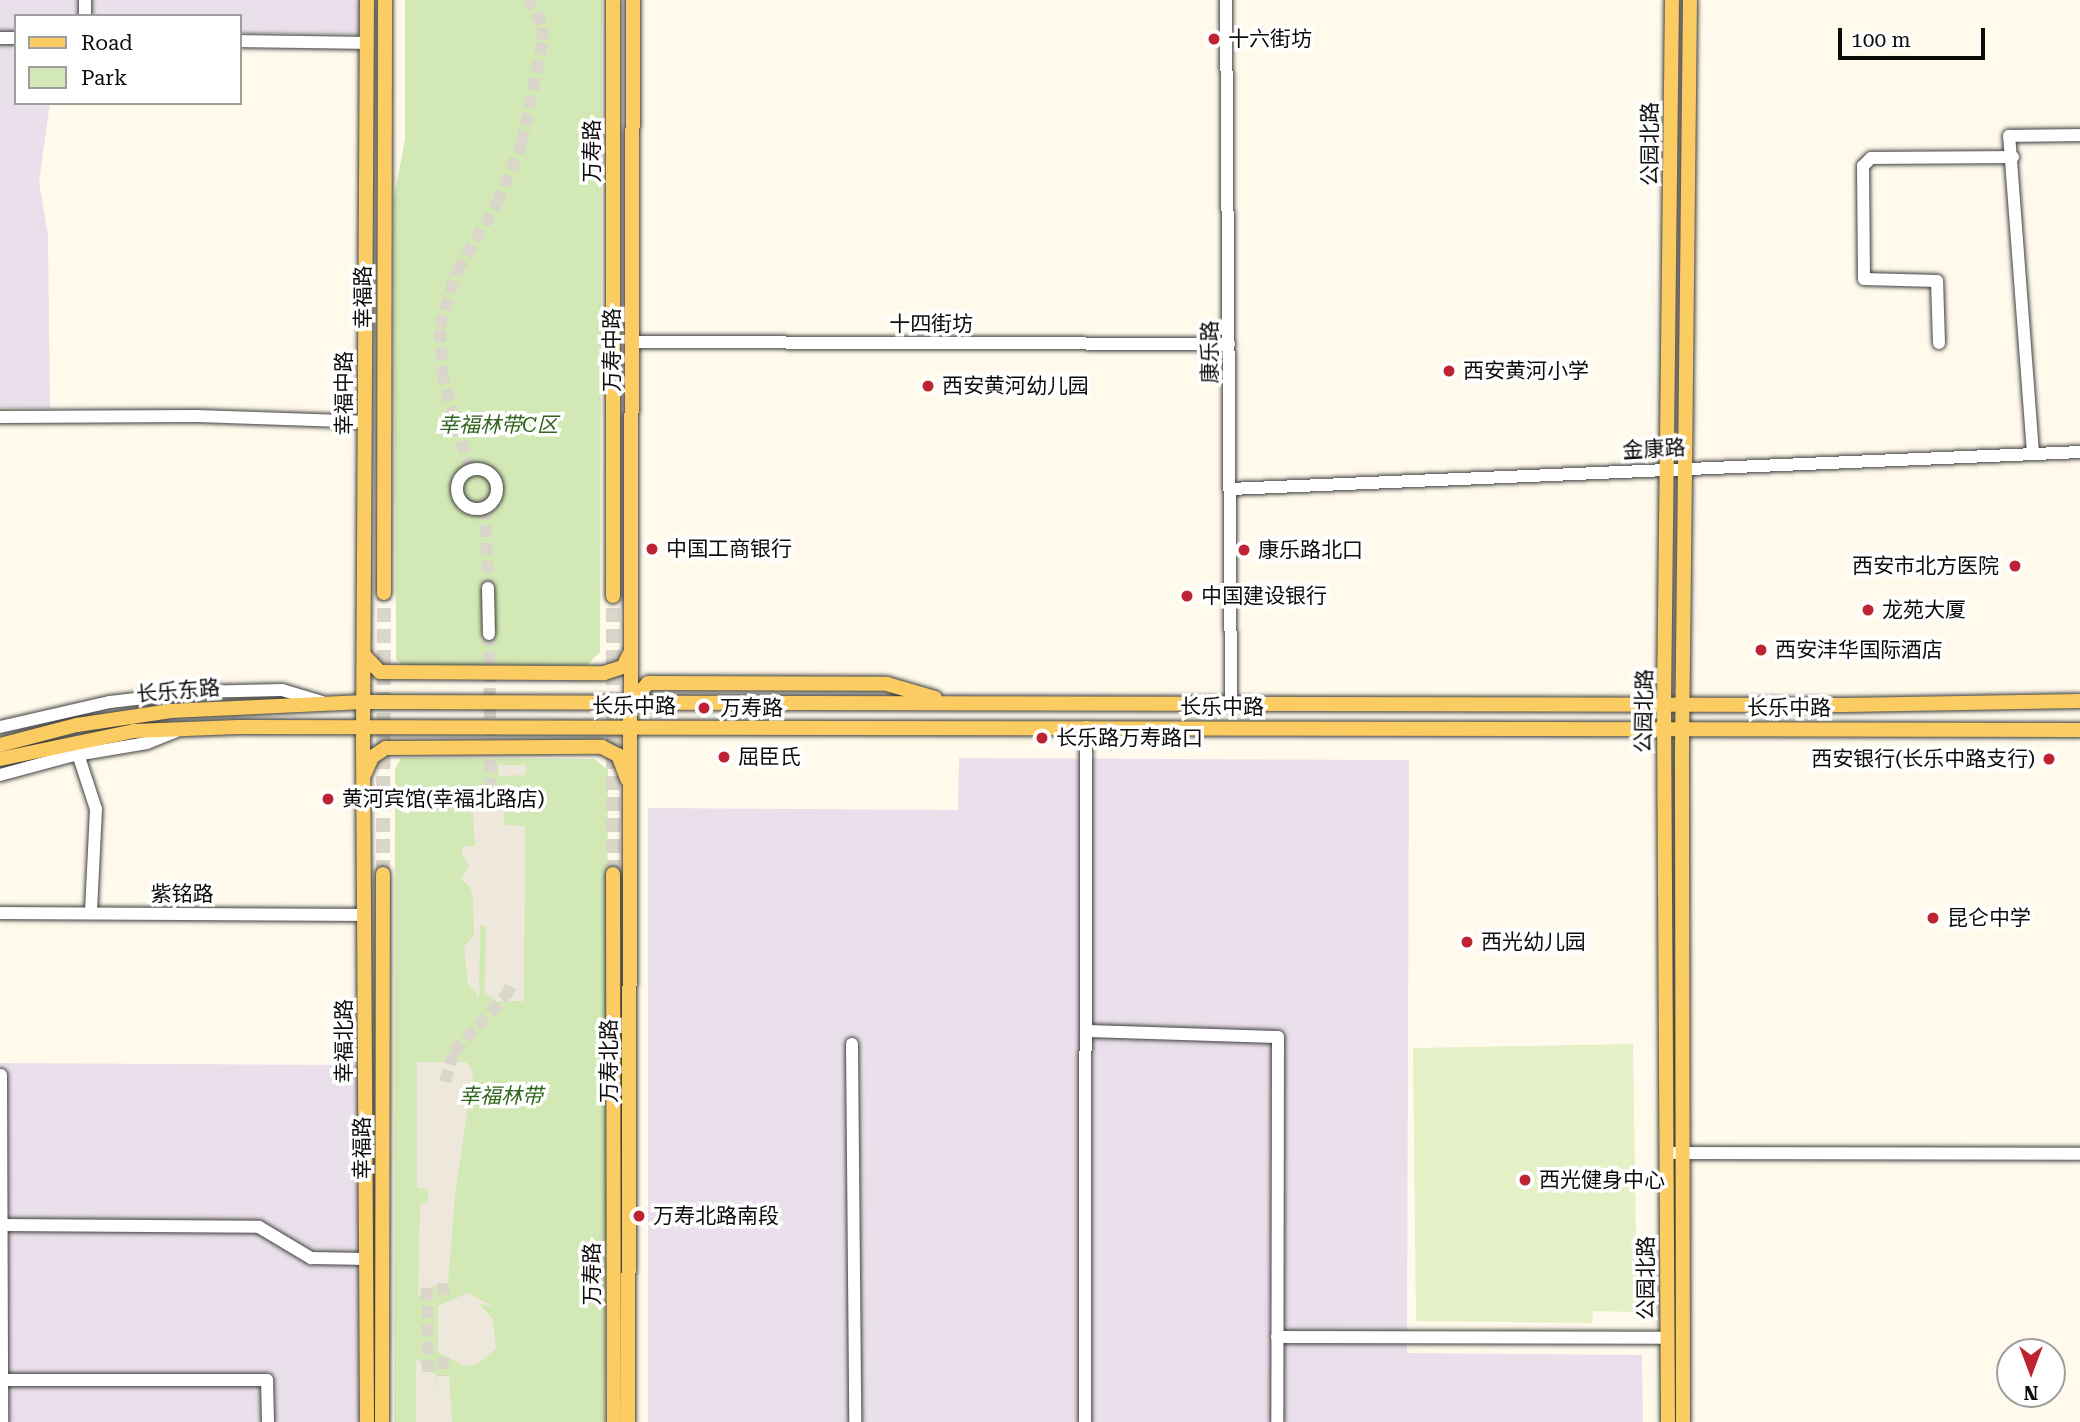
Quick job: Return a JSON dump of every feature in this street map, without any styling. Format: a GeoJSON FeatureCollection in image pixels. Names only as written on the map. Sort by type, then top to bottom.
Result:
{"type":"FeatureCollection","features":[{"type":"Feature","properties":{"kind":"main road","name":"幸福中路"},"geometry":{"type":"LineString","coordinates":[[363,702],[367,0]]}},
{"type":"Feature","properties":{"kind":"main road","name":"幸福路"},"geometry":{"type":"LineString","coordinates":[[384,593],[385,0]]}},
{"type":"Feature","properties":{"kind":"main road","name":"万寿路"},"geometry":{"type":"LineString","coordinates":[[613,0],[613,596]]}},
{"type":"Feature","properties":{"kind":"main road","name":"万寿中路"},"geometry":{"type":"LineString","coordinates":[[632,701],[633,0]]}},
{"type":"Feature","properties":{"kind":"main road","name":"公园北路"},"geometry":{"type":"LineString","coordinates":[[1668,1422],[1664,704],[1672,0]]}},
{"type":"Feature","properties":{"kind":"main road","name":"公园北路"},"geometry":{"type":"LineString","coordinates":[[1683,1422],[1683,705],[1690,0]]}},
{"type":"Feature","properties":{"kind":"main road"},"geometry":{"type":"LineString","coordinates":[[613,204],[633,92]]}},
{"type":"Feature","properties":{"kind":"main road"},"geometry":{"type":"LineString","coordinates":[[364,655],[380,672],[604,673],[622,667],[632,647]]}},
{"type":"Feature","properties":{"kind":"main road","name":"万寿北路"},"geometry":{"type":"LineString","coordinates":[[628,1422],[632,701]]}},
{"type":"Feature","properties":{"kind":"main road","name":"长乐中路"},"geometry":{"type":"LineString","coordinates":[[363,702],[1683,705],[2080,701]]}},
{"type":"Feature","properties":{"kind":"main road","name":"长乐东路"},"geometry":{"type":"LineString","coordinates":[[0,745],[123,717],[206,708],[363,702]]}},
{"type":"Feature","properties":{"kind":"main road","name":"幸福北路"},"geometry":{"type":"LineString","coordinates":[[363,702],[367,1422]]}},
{"type":"Feature","properties":{"kind":"main road"},"geometry":{"type":"LineString","coordinates":[[1015,703],[1015,728]]}},
{"type":"Feature","properties":{"kind":"main road","name":"长乐中路"},"geometry":{"type":"LineString","coordinates":[[363,727],[2080,730]]}},
{"type":"Feature","properties":{"kind":"main road","name":"长乐东路"},"geometry":{"type":"LineString","coordinates":[[0,759],[99,736],[177,731],[363,727]]}},
{"type":"Feature","properties":{"kind":"main road"},"geometry":{"type":"LineString","coordinates":[[363,777],[372,757],[386,748],[603,747],[618,755],[632,797]]}},
{"type":"Feature","properties":{"kind":"main road","name":"幸福路"},"geometry":{"type":"LineString","coordinates":[[382,1422],[383,874]]}},
{"type":"Feature","properties":{"kind":"main road","name":"万寿路"},"geometry":{"type":"LineString","coordinates":[[613,874],[614,1422]]}},
{"type":"Feature","properties":{"kind":"street","name":"康乐路"},"geometry":{"type":"LineString","coordinates":[[1226,0],[1231,703]]}},
{"type":"Feature","properties":{"kind":"street"},"geometry":{"type":"LineString","coordinates":[[242,41],[367,43]]}},
{"type":"Feature","properties":{"kind":"street"},"geometry":{"type":"LineString","coordinates":[[2033,453],[2010,136],[2080,135]]}},
{"type":"Feature","properties":{"kind":"street"},"geometry":{"type":"LineString","coordinates":[[1939,343],[1937,281],[1864,279],[1863,166],[1871,158],[2012,157]]}},
{"type":"Feature","properties":{"kind":"street","name":"十四街坊"},"geometry":{"type":"LineString","coordinates":[[633,342],[1230,344]]}},
{"type":"Feature","properties":{"kind":"street"},"geometry":{"type":"LineString","coordinates":[[0,417],[197,416],[365,422]]}},
{"type":"Feature","properties":{"kind":"street","name":"金康路"},"geometry":{"type":"LineString","coordinates":[[1230,489],[1685,467],[2080,452]]}},
{"type":"Feature","properties":{"kind":"street"},"geometry":{"type":"LineString","coordinates":[[488,588],[489,634]]}},
{"type":"Feature","properties":{"kind":"street"},"geometry":{"type":"LineString","coordinates":[[0,727],[66,710],[195,692],[282,690],[326,703]]}},
{"type":"Feature","properties":{"kind":"street"},"geometry":{"type":"LineString","coordinates":[[1086,727],[1086,1422]]}},
{"type":"Feature","properties":{"kind":"street"},"geometry":{"type":"LineString","coordinates":[[0,775],[78,754],[147,743],[177,731]]}},
{"type":"Feature","properties":{"kind":"street"},"geometry":{"type":"LineString","coordinates":[[78,754],[96,809],[91,913]]}},
{"type":"Feature","properties":{"kind":"street","name":"紫铭路"},"geometry":{"type":"LineString","coordinates":[[0,913],[364,915]]}},
{"type":"Feature","properties":{"kind":"street"},"geometry":{"type":"LineString","coordinates":[[1086,1031],[1278,1037],[1277,1422]]}},
{"type":"Feature","properties":{"kind":"street"},"geometry":{"type":"LineString","coordinates":[[852,1044],[855,1422]]}},
{"type":"Feature","properties":{"kind":"street"},"geometry":{"type":"LineString","coordinates":[[1,1075],[2,1422]]}},
{"type":"Feature","properties":{"kind":"street"},"geometry":{"type":"LineString","coordinates":[[1667,1153],[2080,1154]]}},
{"type":"Feature","properties":{"kind":"street"},"geometry":{"type":"LineString","coordinates":[[1,1226],[259,1227],[311,1258],[367,1259]]}},
{"type":"Feature","properties":{"kind":"street"},"geometry":{"type":"LineString","coordinates":[[1277,1338],[1668,1338]]}},
{"type":"Feature","properties":{"kind":"street"},"geometry":{"type":"LineString","coordinates":[[2,1380],[267,1380],[268,1422]]}},
{"type":"Feature","properties":{"kind":"shaded area"},"geometry":{"type":"Polygon","coordinates":[[[0,0],[360,0],[360,34],[242,33],[242,14],[14,14],[14,105],[50,105],[39,182],[48,235],[50,408],[0,408],[0,0]]]}},
{"type":"Feature","properties":{"kind":"shaded area"},"geometry":{"type":"Polygon","coordinates":[[[959,758],[1409,760],[1407,1353],[1642,1355],[1643,1422],[648,1422],[648,808],[958,810],[959,758]]]}},
{"type":"Feature","properties":{"kind":"shaded area"},"geometry":{"type":"Polygon","coordinates":[[[498,765],[526,765],[525,775],[499,776],[498,765]]]}},
{"type":"Feature","properties":{"kind":"shaded area"},"geometry":{"type":"Polygon","coordinates":[[[500,788],[501,795],[525,796],[526,804],[503,805],[504,825],[525,826],[524,1001],[495,1001],[485,992],[486,926],[480,926],[479,997],[468,984],[464,947],[474,935],[473,898],[470,887],[461,879],[469,866],[462,854],[463,846],[475,846],[472,799],[481,790],[500,788]]]}},
{"type":"Feature","properties":{"kind":"shaded area"},"geometry":{"type":"Polygon","coordinates":[[[417,1062],[466,1062],[473,1072],[455,1195],[448,1283],[430,1287],[418,1296],[420,1204],[428,1203],[428,1189],[417,1188],[417,1062]]]}},
{"type":"Feature","properties":{"kind":"shaded area"},"geometry":{"type":"Polygon","coordinates":[[[0,1063],[358,1065],[359,1422],[0,1422],[0,1063]]]}},
{"type":"Feature","properties":{"kind":"shaded area"},"geometry":{"type":"Polygon","coordinates":[[[467,1293],[495,1307],[478,1303],[493,1319],[496,1349],[477,1364],[465,1366],[438,1352],[438,1306],[467,1293]]]}},
{"type":"Feature","properties":{"kind":"shaded area"},"geometry":{"type":"Polygon","coordinates":[[[416,1359],[436,1375],[438,1398],[437,1375],[449,1376],[452,1422],[416,1422],[416,1359]]]}},
{"type":"Feature","properties":{"kind":"green space","name":"幸福林带C区"},"geometry":{"type":"Polygon","coordinates":[[[405,0],[602,0],[600,652],[587,665],[403,665],[396,659],[394,198],[405,139],[405,0]]]}},
{"type":"Feature","properties":{"kind":"green space","name":"幸福林带"},"geometry":{"type":"Polygon","coordinates":[[[401,758],[594,759],[608,770],[605,1422],[394,1422],[395,769],[401,758]]]}},
{"type":"Feature","properties":{"kind":"green space","name":"西光健身中心"},"geometry":{"type":"Polygon","coordinates":[[[1633,1044],[1637,1312],[1593,1311],[1592,1323],[1416,1321],[1413,1048],[1633,1044]]]}},
{"type":"Feature","properties":{"kind":"tunnel"},"geometry":{"type":"LineString","coordinates":[[470,470],[443,378],[440,327],[457,271],[497,203],[522,143],[543,40],[542,24],[528,0]]}},
{"type":"Feature","properties":{"kind":"tunnel"},"geometry":{"type":"LineString","coordinates":[[485,507],[488,588]]}},
{"type":"Feature","properties":{"kind":"tunnel"},"geometry":{"type":"LineString","coordinates":[[383,874],[384,593]]}},
{"type":"Feature","properties":{"kind":"tunnel"},"geometry":{"type":"LineString","coordinates":[[613,596],[613,874]]}},
{"type":"Feature","properties":{"kind":"tunnel"},"geometry":{"type":"LineString","coordinates":[[489,634],[491,809]]}},
{"type":"Feature","properties":{"kind":"tunnel"},"geometry":{"type":"LineString","coordinates":[[445,1082],[453,1052],[505,997],[511,985]]}},
{"type":"Feature","properties":{"kind":"tunnel"},"geometry":{"type":"LineString","coordinates":[[443,1283],[444,1300]]}},
{"type":"Feature","properties":{"kind":"tunnel"},"geometry":{"type":"LineString","coordinates":[[427,1288],[428,1372]]}},
{"type":"Feature","properties":{"kind":"tunnel"},"geometry":{"type":"LineString","coordinates":[[443,1357],[443,1376]]}},
{"type":"Feature","properties":{"kind":"place","name":"十六街坊"},"geometry":{"type":"Point","coordinates":[1214,39]}},
{"type":"Feature","properties":{"kind":"place","name":"西安黄河小学"},"geometry":{"type":"Point","coordinates":[1449,371]}},
{"type":"Feature","properties":{"kind":"place","name":"西安黄河幼儿园"},"geometry":{"type":"Point","coordinates":[928,386]}},
{"type":"Feature","properties":{"kind":"place","name":"中国工商银行"},"geometry":{"type":"Point","coordinates":[652,549]}},
{"type":"Feature","properties":{"kind":"place","name":"康乐路北口"},"geometry":{"type":"Point","coordinates":[1244,550]}},
{"type":"Feature","properties":{"kind":"place","name":"西安市北方医院"},"geometry":{"type":"Point","coordinates":[2015,566]}},
{"type":"Feature","properties":{"kind":"place","name":"中国建设银行"},"geometry":{"type":"Point","coordinates":[1187,596]}},
{"type":"Feature","properties":{"kind":"place","name":"龙苑大厦"},"geometry":{"type":"Point","coordinates":[1868,610]}},
{"type":"Feature","properties":{"kind":"place","name":"西安沣华国际酒店"},"geometry":{"type":"Point","coordinates":[1761,650]}},
{"type":"Feature","properties":{"kind":"place","name":"万寿路"},"geometry":{"type":"Point","coordinates":[704,708]}},
{"type":"Feature","properties":{"kind":"place","name":"长乐路万寿路口"},"geometry":{"type":"Point","coordinates":[1042,738]}},
{"type":"Feature","properties":{"kind":"place","name":"屈臣氏"},"geometry":{"type":"Point","coordinates":[724,757]}},
{"type":"Feature","properties":{"kind":"place","name":"西安银行(长乐中路支行)"},"geometry":{"type":"Point","coordinates":[2049,759]}},
{"type":"Feature","properties":{"kind":"place","name":"黄河宾馆(幸福北路店)"},"geometry":{"type":"Point","coordinates":[328,799]}},
{"type":"Feature","properties":{"kind":"place","name":"昆仑中学"},"geometry":{"type":"Point","coordinates":[1933,918]}},
{"type":"Feature","properties":{"kind":"place","name":"西光幼儿园"},"geometry":{"type":"Point","coordinates":[1467,942]}},
{"type":"Feature","properties":{"kind":"place","name":"西光健身中心"},"geometry":{"type":"Point","coordinates":[1525,1180]}},
{"type":"Feature","properties":{"kind":"place","name":"万寿北路南段"},"geometry":{"type":"Point","coordinates":[639,1216]}}]}
